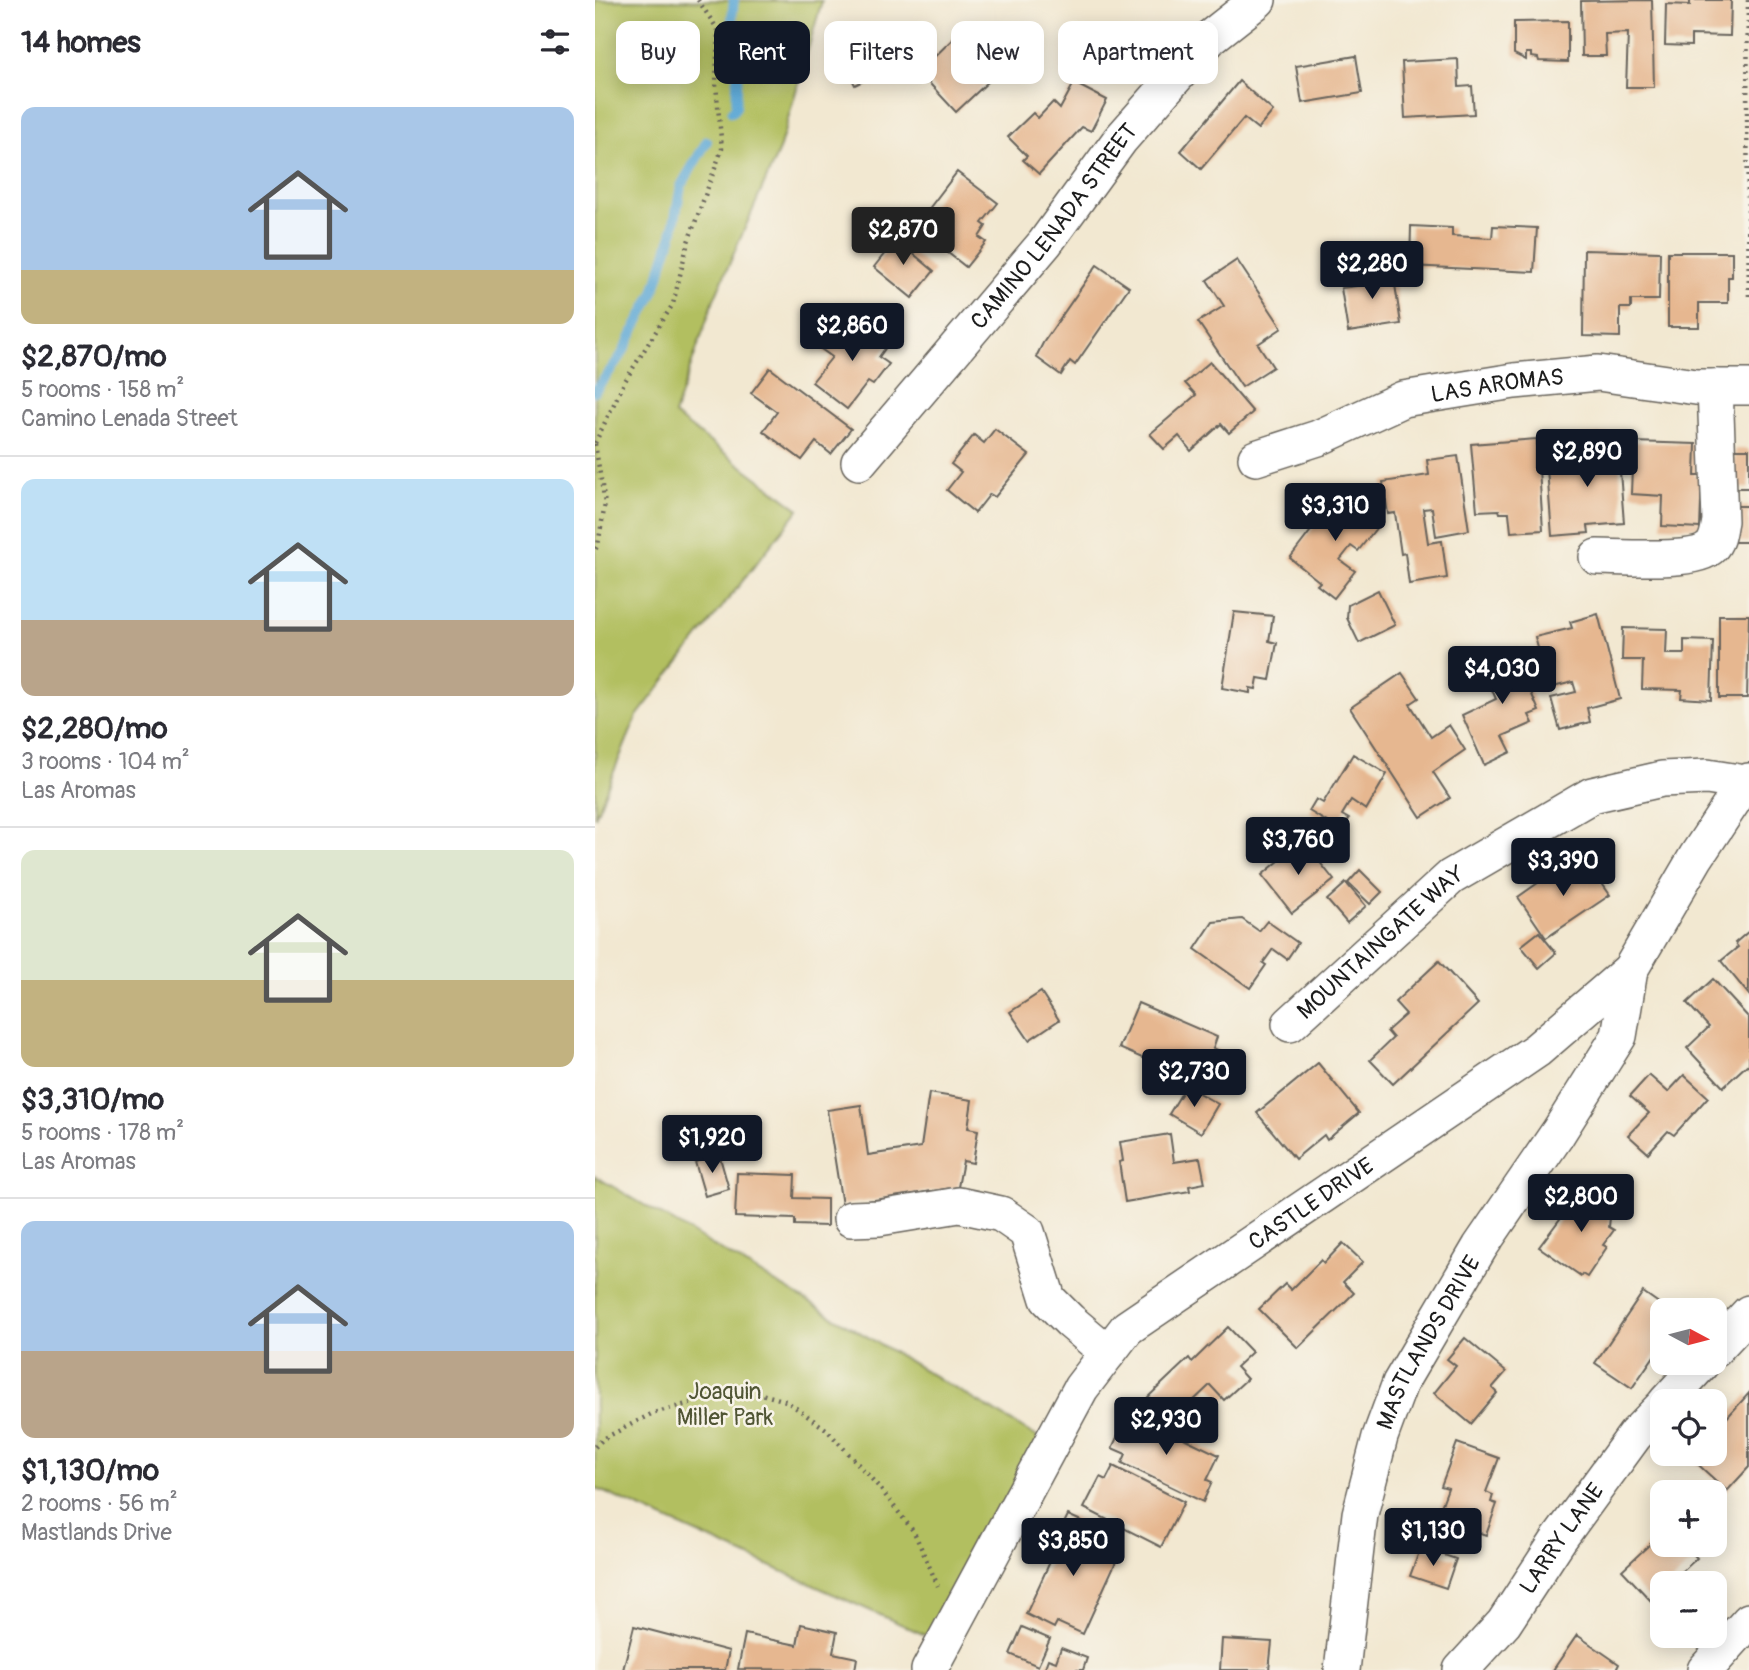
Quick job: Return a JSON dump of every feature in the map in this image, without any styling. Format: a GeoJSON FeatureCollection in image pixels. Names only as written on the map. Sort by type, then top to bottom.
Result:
{"type":"FeatureCollection","features":[{"type":"Feature","properties":{"kind":"street","name":"CAMINO LENADA STREET"},"geometry":{"type":"LineString","coordinates":[[859,461],[1045,243],[1129,130],[1211,37],[1258,0]]}},
{"type":"Feature","properties":{"kind":"street","name":"LAS AROMAS"},"geometry":{"type":"LineString","coordinates":[[1257,458],[1318,438],[1403,399],[1514,381],[1598,373],[1696,387],[1749,387]]}},
{"type":"Feature","properties":{"kind":"street"},"geometry":{"type":"LineString","coordinates":[[1597,556],[1679,557],[1702,553],[1711,547],[1718,536],[1720,521],[1715,387]]}},
{"type":"Feature","properties":{"kind":"street","name":"MOUNTAINGATE WAY"},"geometry":{"type":"LineString","coordinates":[[1290,1024],[1451,877],[1593,795],[1662,779],[1707,777],[1747,782]]}},
{"type":"Feature","properties":{"kind":"street","name":"CASTLE DRIVE"},"geometry":{"type":"LineString","coordinates":[[929,1670],[1081,1388],[1128,1328],[1537,1050],[1630,970],[1696,857],[1747,782]]}},
{"type":"Feature","properties":{"kind":"street","name":"MASTLANDS DRIVE"},"geometry":{"type":"LineString","coordinates":[[1342,1670],[1360,1514],[1380,1437],[1400,1383],[1480,1247],[1558,1133],[1619,1036],[1630,970]]}},
{"type":"Feature","properties":{"kind":"street"},"geometry":{"type":"LineString","coordinates":[[851,1219],[879,1218],[959,1205],[1001,1214],[1027,1233],[1048,1299],[1108,1353]]}},
{"type":"Feature","properties":{"kind":"street"},"geometry":{"type":"LineString","coordinates":[[1727,1336],[1749,1313]]}},
{"type":"Feature","properties":{"kind":"street"},"geometry":{"type":"LineString","coordinates":[[1678,1389],[1690,1376]]}},
{"type":"Feature","properties":{"kind":"street","name":"LARRY LANE"},"geometry":{"type":"LineString","coordinates":[[1461,1670],[1504,1623],[1559,1539],[1635,1435],[1650,1419]]}},
{"type":"Feature","properties":{"kind":"street"},"geometry":{"type":"LineString","coordinates":[[1705,1670],[1749,1621]]}},
{"type":"Feature","properties":{"kind":"path"},"geometry":{"type":"LineString","coordinates":[[595,550],[605,504],[595,443],[625,382],[673,304],[688,242],[722,149],[716,85],[718,30],[698,0]]}},
{"type":"Feature","properties":{"kind":"path"},"geometry":{"type":"LineString","coordinates":[[1748,0],[1749,301]]}},
{"type":"Feature","properties":{"kind":"path"},"geometry":{"type":"LineString","coordinates":[[595,1447],[603,1439],[653,1413],[744,1389],[786,1401],[827,1429],[879,1487],[914,1532],[955,1625]]}},
{"type":"Feature","properties":{"kind":"green space"},"geometry":{"type":"Polygon","coordinates":[[[595,0],[822,1],[810,43],[810,21],[714,21],[714,84],[798,84],[779,150],[714,299],[674,415],[799,509],[637,716],[595,817],[595,0]]]}},
{"type":"Feature","properties":{"kind":"green space","name":"Joaquin Miller Park"},"geometry":{"type":"Polygon","coordinates":[[[595,1176],[1051,1445],[945,1644],[595,1488],[595,1176]]]}},
{"type":"Feature","properties":{"kind":"building"},"geometry":{"type":"Polygon","coordinates":[[[1652,0],[1654,87],[1626,87],[1628,33],[1605,34],[1606,56],[1582,56],[1581,1],[1652,0]]]}},
{"type":"Feature","properties":{"kind":"building"},"geometry":{"type":"Polygon","coordinates":[[[1690,0],[1731,0],[1730,36],[1691,35],[1691,46],[1665,45],[1666,4],[1690,5],[1690,0]]]}},
{"type":"Feature","properties":{"kind":"building"},"geometry":{"type":"Polygon","coordinates":[[[1568,21],[1568,62],[1539,61],[1538,58],[1531,57],[1531,53],[1526,53],[1526,60],[1514,54],[1514,22],[1568,21]]]}},
{"type":"Feature","properties":{"kind":"building"},"geometry":{"type":"Polygon","coordinates":[[[951,41],[951,84],[986,84],[956,112],[930,84],[937,84],[937,54],[951,41]]]}},
{"type":"Feature","properties":{"kind":"building"},"geometry":{"type":"Polygon","coordinates":[[[1356,56],[1362,93],[1302,103],[1296,66],[1356,56]]]}},
{"type":"Feature","properties":{"kind":"building"},"geometry":{"type":"Polygon","coordinates":[[[1458,59],[1459,87],[1472,86],[1474,114],[1405,118],[1402,62],[1458,59]]]}},
{"type":"Feature","properties":{"kind":"building"},"geometry":{"type":"Polygon","coordinates":[[[1239,81],[1273,111],[1258,129],[1244,118],[1201,169],[1181,151],[1239,81]]]}},
{"type":"Feature","properties":{"kind":"building"},"geometry":{"type":"Polygon","coordinates":[[[1073,84],[1107,100],[1091,131],[1082,127],[1039,174],[1023,160],[1027,156],[1008,137],[1033,113],[1038,118],[1053,102],[1060,109],[1073,84]]]}},
{"type":"Feature","properties":{"kind":"building"},"geometry":{"type":"Polygon","coordinates":[[[957,172],[998,203],[982,223],[986,226],[979,237],[986,242],[966,267],[915,227],[957,172]]]}},
{"type":"Feature","properties":{"kind":"building"},"geometry":{"type":"Polygon","coordinates":[[[1411,226],[1452,228],[1452,236],[1492,238],[1493,226],[1537,228],[1534,272],[1410,266],[1411,226]]]}},
{"type":"Feature","properties":{"kind":"building"},"geometry":{"type":"Polygon","coordinates":[[[892,237],[911,249],[910,251],[934,271],[912,298],[874,267],[885,253],[881,250],[892,237]]]}},
{"type":"Feature","properties":{"kind":"building"},"geometry":{"type":"Polygon","coordinates":[[[1584,250],[1660,252],[1659,300],[1631,300],[1631,308],[1620,308],[1620,337],[1583,336],[1584,250]]]}},
{"type":"Feature","properties":{"kind":"building"},"geometry":{"type":"Polygon","coordinates":[[[1668,252],[1732,252],[1728,303],[1699,303],[1699,327],[1668,327],[1668,252]]]}},
{"type":"Feature","properties":{"kind":"building"},"geometry":{"type":"Polygon","coordinates":[[[1237,260],[1282,328],[1258,344],[1273,367],[1242,387],[1198,322],[1224,306],[1207,280],[1237,260]]]}},
{"type":"Feature","properties":{"kind":"building"},"geometry":{"type":"Polygon","coordinates":[[[1097,265],[1129,287],[1075,365],[1070,361],[1061,375],[1036,357],[1097,265]]]}},
{"type":"Feature","properties":{"kind":"building"},"geometry":{"type":"Polygon","coordinates":[[[1392,265],[1401,324],[1348,332],[1341,288],[1366,285],[1363,269],[1392,265]]]}},
{"type":"Feature","properties":{"kind":"building"},"geometry":{"type":"Polygon","coordinates":[[[860,320],[889,343],[879,357],[889,364],[873,385],[868,382],[847,409],[812,382],[832,357],[821,349],[841,323],[852,331],[860,320]]]}},
{"type":"Feature","properties":{"kind":"building"},"geometry":{"type":"Polygon","coordinates":[[[1210,362],[1253,412],[1229,433],[1221,424],[1191,451],[1179,436],[1164,449],[1150,434],[1196,395],[1185,383],[1210,362]]]}},
{"type":"Feature","properties":{"kind":"building"},"geometry":{"type":"Polygon","coordinates":[[[770,368],[851,429],[831,454],[816,442],[802,460],[763,431],[777,412],[751,393],[770,368]]]}},
{"type":"Feature","properties":{"kind":"building"},"geometry":{"type":"Polygon","coordinates":[[[995,429],[1029,455],[995,497],[990,494],[975,513],[947,490],[961,472],[951,464],[974,435],[984,443],[995,429]]]}},
{"type":"Feature","properties":{"kind":"building"},"geometry":{"type":"Polygon","coordinates":[[[1617,433],[1624,523],[1588,526],[1589,533],[1552,536],[1547,468],[1583,465],[1581,436],[1617,433]]]}},
{"type":"Feature","properties":{"kind":"building"},"geometry":{"type":"Polygon","coordinates":[[[1537,439],[1543,530],[1511,532],[1509,513],[1500,513],[1499,510],[1477,511],[1471,444],[1537,439]]]}},
{"type":"Feature","properties":{"kind":"building"},"geometry":{"type":"Polygon","coordinates":[[[1633,442],[1696,444],[1695,476],[1702,476],[1700,528],[1662,526],[1663,496],[1631,494],[1633,442]]]}},
{"type":"Feature","properties":{"kind":"building"},"geometry":{"type":"Polygon","coordinates":[[[1735,449],[1749,449],[1749,488],[1734,488],[1735,449]]]}},
{"type":"Feature","properties":{"kind":"building"},"geometry":{"type":"Polygon","coordinates":[[[1458,456],[1469,530],[1436,536],[1432,508],[1423,509],[1428,543],[1442,541],[1447,578],[1409,584],[1395,513],[1388,514],[1383,482],[1429,475],[1427,460],[1458,456]]]}},
{"type":"Feature","properties":{"kind":"building"},"geometry":{"type":"Polygon","coordinates":[[[1342,490],[1381,522],[1358,551],[1351,546],[1340,560],[1355,571],[1334,598],[1317,585],[1320,582],[1290,558],[1342,490]]]}},
{"type":"Feature","properties":{"kind":"building"},"geometry":{"type":"Polygon","coordinates":[[[1734,506],[1749,506],[1749,542],[1734,542],[1734,506]]]}},
{"type":"Feature","properties":{"kind":"building"},"geometry":{"type":"Polygon","coordinates":[[[1378,590],[1395,625],[1359,643],[1347,618],[1348,605],[1378,590]]]}},
{"type":"Feature","properties":{"kind":"building"},"geometry":{"type":"Polygon","coordinates":[[[1234,612],[1273,616],[1269,641],[1277,643],[1270,680],[1258,678],[1256,689],[1250,688],[1250,693],[1222,688],[1234,612]]]}},
{"type":"Feature","properties":{"kind":"building"},"geometry":{"type":"Polygon","coordinates":[[[1598,614],[1620,699],[1587,708],[1590,722],[1560,730],[1551,698],[1576,692],[1573,682],[1549,688],[1535,637],[1572,628],[1570,622],[1598,614]]]}},
{"type":"Feature","properties":{"kind":"building"},"geometry":{"type":"Polygon","coordinates":[[[1719,615],[1749,615],[1747,698],[1719,698],[1719,615]]]}},
{"type":"Feature","properties":{"kind":"building"},"geometry":{"type":"Polygon","coordinates":[[[1623,628],[1667,629],[1666,654],[1684,654],[1684,640],[1713,641],[1711,700],[1681,698],[1682,690],[1642,689],[1643,660],[1622,660],[1623,628]]]}},
{"type":"Feature","properties":{"kind":"building"},"geometry":{"type":"Polygon","coordinates":[[[1518,647],[1533,680],[1527,683],[1539,711],[1529,715],[1533,723],[1503,736],[1511,752],[1484,765],[1462,715],[1496,699],[1481,664],[1518,647]]]}},
{"type":"Feature","properties":{"kind":"building"},"geometry":{"type":"Polygon","coordinates":[[[1402,673],[1419,698],[1410,704],[1431,737],[1449,725],[1465,750],[1433,772],[1450,798],[1421,817],[1350,708],[1402,673]]]}},
{"type":"Feature","properties":{"kind":"building"},"geometry":{"type":"Polygon","coordinates":[[[1353,754],[1387,774],[1366,810],[1351,800],[1342,815],[1349,819],[1342,831],[1309,811],[1316,799],[1323,803],[1353,754]]]}},
{"type":"Feature","properties":{"kind":"building"},"geometry":{"type":"Polygon","coordinates":[[[1303,841],[1334,880],[1292,913],[1262,875],[1303,841]]]}},
{"type":"Feature","properties":{"kind":"building"},"geometry":{"type":"Polygon","coordinates":[[[1592,869],[1610,895],[1546,938],[1518,897],[1555,871],[1592,869]]]}},
{"type":"Feature","properties":{"kind":"building"},"geometry":{"type":"Polygon","coordinates":[[[1360,870],[1382,892],[1370,904],[1348,883],[1360,870]]]}},
{"type":"Feature","properties":{"kind":"building"},"geometry":{"type":"Polygon","coordinates":[[[1346,883],[1366,906],[1347,923],[1327,900],[1346,883]]]}},
{"type":"Feature","properties":{"kind":"building"},"geometry":{"type":"Polygon","coordinates":[[[1242,919],[1259,931],[1267,921],[1298,943],[1287,959],[1273,949],[1250,988],[1195,949],[1213,922],[1242,919]]]}},
{"type":"Feature","properties":{"kind":"building"},"geometry":{"type":"Polygon","coordinates":[[[1749,931],[1749,995],[1721,961],[1738,947],[1735,943],[1749,931]]]}},
{"type":"Feature","properties":{"kind":"building"},"geometry":{"type":"Polygon","coordinates":[[[1539,932],[1556,953],[1539,968],[1521,946],[1539,932]]]}},
{"type":"Feature","properties":{"kind":"building"},"geometry":{"type":"Polygon","coordinates":[[[1439,961],[1478,1004],[1393,1084],[1370,1060],[1393,1038],[1387,1031],[1406,1014],[1395,1002],[1439,961]]]}},
{"type":"Feature","properties":{"kind":"building"},"geometry":{"type":"Polygon","coordinates":[[[1713,979],[1749,1018],[1749,1067],[1747,1065],[1723,1087],[1687,1048],[1709,1027],[1687,1003],[1713,979]]]}},
{"type":"Feature","properties":{"kind":"building"},"geometry":{"type":"Polygon","coordinates":[[[1041,992],[1059,1020],[1029,1040],[1010,1012],[1041,992]]]}},
{"type":"Feature","properties":{"kind":"building"},"geometry":{"type":"Polygon","coordinates":[[[1138,1003],[1217,1037],[1213,1048],[1238,1059],[1226,1085],[1199,1073],[1195,1081],[1119,1048],[1138,1003]]]}},
{"type":"Feature","properties":{"kind":"building"},"geometry":{"type":"Polygon","coordinates":[[[1318,1063],[1359,1113],[1327,1140],[1324,1135],[1295,1159],[1257,1113],[1318,1063]]]}},
{"type":"Feature","properties":{"kind":"building"},"geometry":{"type":"Polygon","coordinates":[[[1649,1075],[1668,1092],[1684,1075],[1708,1097],[1674,1135],[1668,1131],[1648,1153],[1628,1135],[1649,1113],[1630,1096],[1649,1075]]]}},
{"type":"Feature","properties":{"kind":"building"},"geometry":{"type":"Polygon","coordinates":[[[1186,1086],[1218,1104],[1201,1133],[1169,1114],[1186,1086]]]}},
{"type":"Feature","properties":{"kind":"building"},"geometry":{"type":"Polygon","coordinates":[[[929,1093],[972,1100],[968,1128],[978,1130],[973,1163],[963,1161],[958,1187],[842,1205],[827,1110],[861,1105],[868,1155],[921,1147],[929,1093]]]}},
{"type":"Feature","properties":{"kind":"building"},"geometry":{"type":"Polygon","coordinates":[[[1170,1134],[1174,1162],[1200,1158],[1205,1183],[1189,1186],[1190,1191],[1125,1202],[1119,1162],[1123,1161],[1120,1142],[1170,1134]]]}},
{"type":"Feature","properties":{"kind":"building"},"geometry":{"type":"Polygon","coordinates":[[[719,1154],[729,1189],[705,1196],[695,1162],[719,1154]]]}},
{"type":"Feature","properties":{"kind":"building"},"geometry":{"type":"Polygon","coordinates":[[[737,1173],[795,1175],[794,1198],[827,1199],[827,1226],[795,1225],[795,1219],[735,1217],[737,1173]]]}},
{"type":"Feature","properties":{"kind":"building"},"geometry":{"type":"Polygon","coordinates":[[[1577,1196],[1612,1199],[1609,1227],[1614,1230],[1603,1245],[1607,1247],[1587,1277],[1582,1274],[1581,1276],[1539,1247],[1577,1196]]]}},
{"type":"Feature","properties":{"kind":"building"},"geometry":{"type":"Polygon","coordinates":[[[1343,1243],[1363,1262],[1343,1282],[1354,1293],[1298,1348],[1259,1309],[1285,1284],[1291,1290],[1321,1260],[1324,1263],[1343,1243]]]}},
{"type":"Feature","properties":{"kind":"building"},"geometry":{"type":"Polygon","coordinates":[[[1643,1292],[1652,1298],[1650,1362],[1632,1388],[1595,1363],[1643,1292]]]}},
{"type":"Feature","properties":{"kind":"building"},"geometry":{"type":"Polygon","coordinates":[[[1228,1327],[1252,1352],[1236,1367],[1247,1379],[1224,1400],[1210,1385],[1172,1421],[1148,1397],[1189,1358],[1192,1362],[1228,1327]]]}},
{"type":"Feature","properties":{"kind":"building"},"geometry":{"type":"Polygon","coordinates":[[[1465,1338],[1506,1372],[1492,1388],[1497,1393],[1471,1424],[1434,1393],[1456,1366],[1447,1359],[1465,1338]]]}},
{"type":"Feature","properties":{"kind":"building"},"geometry":{"type":"Polygon","coordinates":[[[1749,1393],[1749,1467],[1727,1491],[1727,1480],[1715,1480],[1700,1466],[1727,1466],[1727,1418],[1749,1393]]]}},
{"type":"Feature","properties":{"kind":"building"},"geometry":{"type":"Polygon","coordinates":[[[1129,1412],[1219,1455],[1207,1480],[1212,1482],[1203,1502],[1122,1463],[1126,1454],[1112,1448],[1129,1412]]]}},
{"type":"Feature","properties":{"kind":"building"},"geometry":{"type":"Polygon","coordinates":[[[1457,1443],[1499,1458],[1486,1492],[1493,1495],[1491,1502],[1497,1504],[1486,1535],[1454,1524],[1456,1521],[1438,1515],[1448,1488],[1441,1486],[1457,1443]]]}},
{"type":"Feature","properties":{"kind":"building"},"geometry":{"type":"Polygon","coordinates":[[[1113,1466],[1184,1502],[1161,1547],[1084,1508],[1100,1477],[1106,1480],[1113,1466]]]}},
{"type":"Feature","properties":{"kind":"building"},"geometry":{"type":"Polygon","coordinates":[[[1068,1515],[1101,1530],[1094,1545],[1118,1557],[1083,1634],[1057,1622],[1054,1628],[1026,1614],[1068,1515]]]}},
{"type":"Feature","properties":{"kind":"building"},"geometry":{"type":"Polygon","coordinates":[[[1650,1544],[1650,1557],[1697,1558],[1683,1571],[1650,1571],[1650,1600],[1622,1570],[1650,1544]]]}},
{"type":"Feature","properties":{"kind":"building"},"geometry":{"type":"Polygon","coordinates":[[[1421,1547],[1456,1559],[1446,1588],[1410,1576],[1421,1547]]]}},
{"type":"Feature","properties":{"kind":"building"},"geometry":{"type":"Polygon","coordinates":[[[801,1624],[837,1632],[833,1653],[857,1658],[855,1670],[738,1669],[745,1634],[797,1645],[801,1624]]]}},
{"type":"Feature","properties":{"kind":"building"},"geometry":{"type":"Polygon","coordinates":[[[634,1626],[729,1651],[725,1670],[623,1670],[634,1626]]]}},
{"type":"Feature","properties":{"kind":"building"},"geometry":{"type":"Polygon","coordinates":[[[1022,1627],[1050,1639],[1038,1666],[1010,1654],[1022,1627]]]}},
{"type":"Feature","properties":{"kind":"building"},"geometry":{"type":"Polygon","coordinates":[[[1577,1635],[1619,1664],[1616,1670],[1553,1670],[1577,1635]]]}},
{"type":"Feature","properties":{"kind":"building"},"geometry":{"type":"Polygon","coordinates":[[[1222,1639],[1272,1642],[1269,1670],[1220,1670],[1222,1639]]]}},
{"type":"Feature","properties":{"kind":"building"},"geometry":{"type":"Polygon","coordinates":[[[1061,1648],[1087,1658],[1083,1670],[1044,1670],[1048,1659],[1056,1662],[1061,1648]]]}},
{"type":"Feature","properties":{"kind":"waterway"},"geometry":{"type":"LineString","coordinates":[[732,112],[736,107],[739,50],[732,18],[734,0]]}},
{"type":"Feature","properties":{"kind":"waterway"},"geometry":{"type":"LineString","coordinates":[[595,391],[621,356],[654,292],[672,235],[681,186],[707,141]]}}]}
